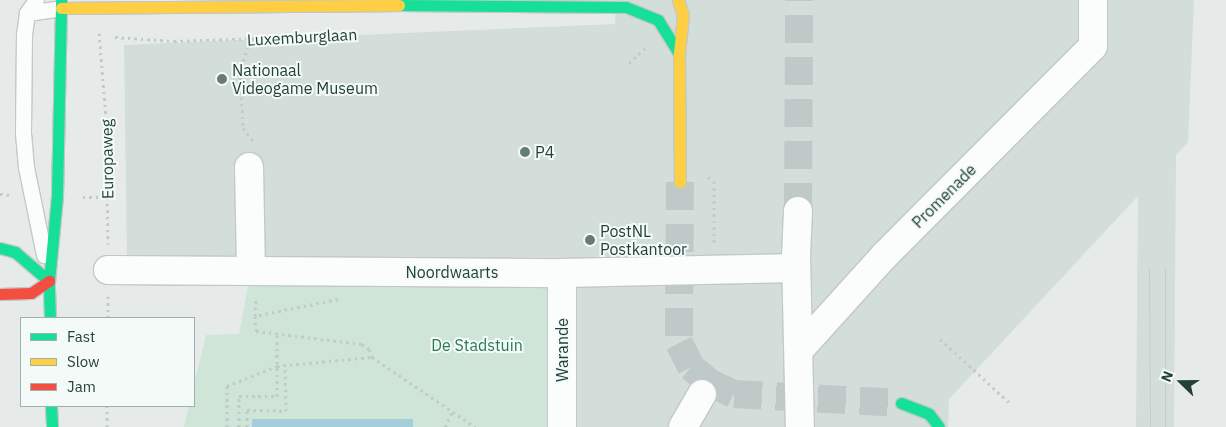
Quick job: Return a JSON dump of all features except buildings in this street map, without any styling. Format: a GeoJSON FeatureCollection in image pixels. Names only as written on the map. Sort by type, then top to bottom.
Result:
{"type":"FeatureCollection","features":[{"type":"Feature","properties":{"kind":"street"},"geometry":{"type":"LineString","coordinates":[[678,0],[683,15],[679,54],[680,182]]}},
{"type":"Feature","properties":{"kind":"street","name":"Promenade"},"geometry":{"type":"LineString","coordinates":[[800,349],[884,256],[1093,46],[1093,0]]}},
{"type":"Feature","properties":{"kind":"street","name":"Luxemburglaan"},"geometry":{"type":"LineString","coordinates":[[61,4],[99,6],[558,2],[640,11],[658,20],[679,54]]}},
{"type":"Feature","properties":{"kind":"street"},"geometry":{"type":"LineString","coordinates":[[50,317],[49,281],[57,196],[61,4]]}},
{"type":"Feature","properties":{"kind":"street"},"geometry":{"type":"LineString","coordinates":[[250,270],[251,154]]}},
{"type":"Feature","properties":{"kind":"street"},"geometry":{"type":"LineString","coordinates":[[798,212],[796,268],[800,349],[800,427]]}},
{"type":"Feature","properties":{"kind":"street"},"geometry":{"type":"LineString","coordinates":[[0,248],[15,252],[49,281]]}},
{"type":"Feature","properties":{"kind":"street","name":"Noordwaarts"},"geometry":{"type":"LineString","coordinates":[[108,270],[562,273],[796,268]]}},
{"type":"Feature","properties":{"kind":"street","name":"Warande"},"geometry":{"type":"LineString","coordinates":[[562,273],[562,427]]}},
{"type":"Feature","properties":{"kind":"street"},"geometry":{"type":"LineString","coordinates":[[0,294],[31,294],[49,281]]}},
{"type":"Feature","properties":{"kind":"street"},"geometry":{"type":"LineString","coordinates":[[683,427],[702,394]]}},
{"type":"Feature","properties":{"kind":"street"},"geometry":{"type":"LineString","coordinates":[[901,403],[929,414],[939,427]]}},
{"type":"Feature","properties":{"kind":"street"},"geometry":{"type":"LineString","coordinates":[[51,407],[52,427]]}},
{"type":"Feature","properties":{"kind":"lane"},"geometry":{"type":"LineString","coordinates":[[36,0],[27,13],[22,68],[26,167],[49,281]]}},
{"type":"Feature","properties":{"kind":"lane","name":"Luxemburglaan"},"geometry":{"type":"LineString","coordinates":[[27,13],[61,4]]}},
{"type":"Feature","properties":{"kind":"path","name":"Europaweg"},"geometry":{"type":"LineString","coordinates":[[99,6],[99,36],[106,119],[108,317]]}},
{"type":"Feature","properties":{"kind":"path","name":"Luxemburglaan"},"geometry":{"type":"LineString","coordinates":[[60,36],[99,36],[174,41],[250,40],[354,35]]}},
{"type":"Feature","properties":{"kind":"path"},"geometry":{"type":"LineString","coordinates":[[250,40],[240,71],[242,128],[251,154]]}},
{"type":"Feature","properties":{"kind":"path"},"geometry":{"type":"LineString","coordinates":[[629,63],[648,46]]}},
{"type":"Feature","properties":{"kind":"path"},"geometry":{"type":"LineString","coordinates":[[714,192],[714,243]]}},
{"type":"Feature","properties":{"kind":"path"},"geometry":{"type":"LineString","coordinates":[[255,316],[336,301],[348,289],[355,271]]}},
{"type":"Feature","properties":{"kind":"path"},"geometry":{"type":"LineString","coordinates":[[256,304],[256,331],[362,344],[369,348],[372,357],[476,427]]}},
{"type":"Feature","properties":{"kind":"path"},"geometry":{"type":"LineString","coordinates":[[239,427],[239,396],[276,396],[278,333]]}},
{"type":"Feature","properties":{"kind":"path"},"geometry":{"type":"LineString","coordinates":[[940,339],[1011,404]]}},
{"type":"Feature","properties":{"kind":"path"},"geometry":{"type":"LineString","coordinates":[[227,427],[227,386],[277,366],[372,357]]}},
{"type":"Feature","properties":{"kind":"path"},"geometry":{"type":"LineString","coordinates":[[248,427],[247,410],[286,411],[285,365]]}},
{"type":"Feature","properties":{"kind":"path"},"geometry":{"type":"LineString","coordinates":[[107,407],[107,427]]}},
{"type":"Feature","properties":{"kind":"path"},"geometry":{"type":"LineString","coordinates":[[445,427],[453,410]]}},
{"type":"Feature","properties":{"kind":"shaded area"},"geometry":{"type":"Polygon","coordinates":[[[616,0],[1194,0],[1188,142],[1176,155],[1174,427],[1136,427],[1138,196],[949,399],[948,427],[560,427],[558,262],[127,262],[124,45],[615,24],[616,0]]]}},
{"type":"Feature","properties":{"kind":"green space","name":"De Stadstuin"},"geometry":{"type":"Polygon","coordinates":[[[558,262],[560,427],[184,427],[189,407],[195,407],[195,380],[206,335],[239,334],[251,270],[558,262]]]}},
{"type":"Feature","properties":{"kind":"water"},"geometry":{"type":"Polygon","coordinates":[[[252,419],[413,419],[413,427],[252,427],[252,419]]]}},
{"type":"Feature","properties":{"kind":"tunnel"},"geometry":{"type":"LineString","coordinates":[[798,211],[799,0]]}},
{"type":"Feature","properties":{"kind":"tunnel"},"geometry":{"type":"LineString","coordinates":[[680,182],[679,343],[691,367],[710,383],[734,394],[901,403]]}},
{"type":"Feature","properties":{"kind":"tram line"},"geometry":{"type":"LineString","coordinates":[[1149,268],[1150,427]]}},
{"type":"Feature","properties":{"kind":"tram line"},"geometry":{"type":"LineString","coordinates":[[1165,268],[1165,427]]}},
{"type":"Feature","properties":{"kind":"traffic: fast"},"geometry":{"type":"LineString","coordinates":[[50,317],[49,281],[57,196],[61,0]]}},
{"type":"Feature","properties":{"kind":"traffic: fast"},"geometry":{"type":"LineString","coordinates":[[399,5],[626,7],[658,20],[679,54]]}},
{"type":"Feature","properties":{"kind":"traffic: fast"},"geometry":{"type":"LineString","coordinates":[[0,248],[15,252],[49,281]]}},
{"type":"Feature","properties":{"kind":"traffic: fast"},"geometry":{"type":"LineString","coordinates":[[901,403],[929,414],[939,427]]}},
{"type":"Feature","properties":{"kind":"traffic: fast"},"geometry":{"type":"LineString","coordinates":[[51,407],[52,427]]}},
{"type":"Feature","properties":{"kind":"traffic: slow"},"geometry":{"type":"LineString","coordinates":[[678,0],[683,15],[679,54],[680,182]]}},
{"type":"Feature","properties":{"kind":"traffic: slow"},"geometry":{"type":"LineString","coordinates":[[61,8],[399,5]]}},
{"type":"Feature","properties":{"kind":"traffic: jam"},"geometry":{"type":"LineString","coordinates":[[0,294],[31,293],[49,281]]}},
{"type":"Feature","properties":{"kind":"place","name":"Nationaal Videogame Museum"},"geometry":{"type":"Point","coordinates":[222,79]}},
{"type":"Feature","properties":{"kind":"place","name":"P4"},"geometry":{"type":"Point","coordinates":[525,152]}},
{"type":"Feature","properties":{"kind":"place","name":"PostNL Postkantoor"},"geometry":{"type":"Point","coordinates":[590,240]}}]}
